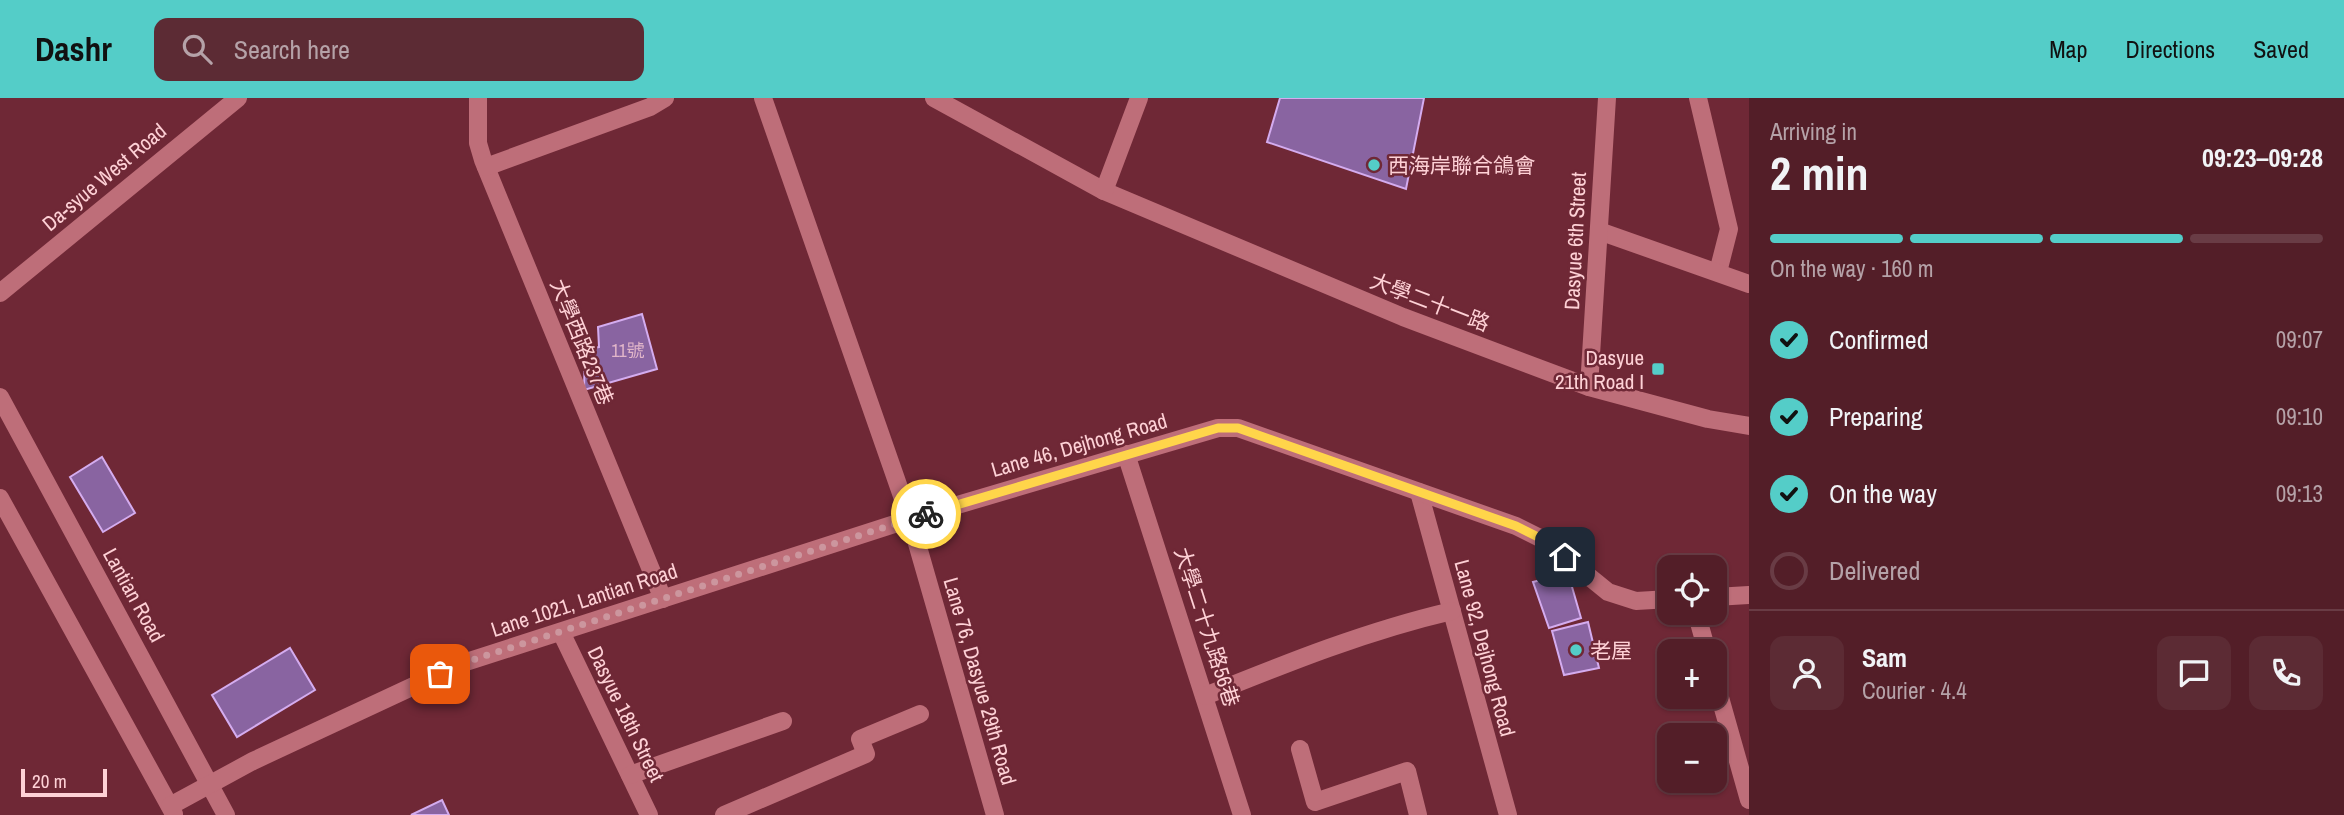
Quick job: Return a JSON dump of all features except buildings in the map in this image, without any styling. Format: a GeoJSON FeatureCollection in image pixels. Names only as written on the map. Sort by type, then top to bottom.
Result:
{"type":"FeatureCollection","features":[{"type":"Feature","properties":{"kind":"street","name":"Da-syue West Road"},"geometry":{"type":"LineString","coordinates":[[0,293],[238,98]]}},
{"type":"Feature","properties":{"kind":"street","name":"大學西路237巷"},"geometry":{"type":"LineString","coordinates":[[478,98],[478,143],[486,167],[663,599]]}},
{"type":"Feature","properties":{"kind":"street"},"geometry":{"type":"LineString","coordinates":[[486,167],[650,107],[665,98]]}},
{"type":"Feature","properties":{"kind":"street"},"geometry":{"type":"LineString","coordinates":[[763,98],[910,519]]}},
{"type":"Feature","properties":{"kind":"street","name":"大學二十一路"},"geometry":{"type":"LineString","coordinates":[[934,98],[1104,191],[1403,317],[1589,387],[1708,419],[1749,426]]}},
{"type":"Feature","properties":{"kind":"street"},"geometry":{"type":"LineString","coordinates":[[1104,191],[1139,98]]}},
{"type":"Feature","properties":{"kind":"street","name":"Dasyue 6th Street"},"geometry":{"type":"LineString","coordinates":[[1589,387],[1607,98]]}},
{"type":"Feature","properties":{"kind":"street"},"geometry":{"type":"LineString","coordinates":[[1698,98],[1730,229],[1718,272]]}},
{"type":"Feature","properties":{"kind":"street"},"geometry":{"type":"LineString","coordinates":[[1599,232],[1749,284]]}},
{"type":"Feature","properties":{"kind":"street","name":"Lantian Road"},"geometry":{"type":"LineString","coordinates":[[0,397],[226,815]]}},
{"type":"Feature","properties":{"kind":"street","name":"Lane 46, Dejhong Road"},"geometry":{"type":"LineString","coordinates":[[910,519],[1218,428],[1238,428],[1516,526],[1544,540],[1608,592],[1636,600],[1657,599]]}},
{"type":"Feature","properties":{"kind":"street","name":"大學二十九路56巷"},"geometry":{"type":"LineString","coordinates":[[1126,454],[1242,815]]}},
{"type":"Feature","properties":{"kind":"street","name":"Lane 92, Dejhong Road"},"geometry":{"type":"LineString","coordinates":[[1419,492],[1508,815]]}},
{"type":"Feature","properties":{"kind":"street"},"geometry":{"type":"LineString","coordinates":[[0,498],[172,810]]}},
{"type":"Feature","properties":{"kind":"street","name":"Lane 1021, Lantian Road"},"geometry":{"type":"LineString","coordinates":[[172,810],[209,783],[463,663],[910,519]]}},
{"type":"Feature","properties":{"kind":"street","name":"Lane 76, Dasyue 29th Road"},"geometry":{"type":"LineString","coordinates":[[910,519],[995,815]]}},
{"type":"Feature","properties":{"kind":"street"},"geometry":{"type":"LineString","coordinates":[[1727,596],[1749,595]]}},
{"type":"Feature","properties":{"kind":"street"},"geometry":{"type":"LineString","coordinates":[[1205,696],[1338,642],[1385,626],[1452,611]]}},
{"type":"Feature","properties":{"kind":"street","name":"Dasyue 18th Street"},"geometry":{"type":"LineString","coordinates":[[561,632],[649,815]]}},
{"type":"Feature","properties":{"kind":"street"},"geometry":{"type":"LineString","coordinates":[[1723,709],[1749,800]]}},
{"type":"Feature","properties":{"kind":"street"},"geometry":{"type":"LineString","coordinates":[[724,815],[866,754],[860,739],[920,713]]}},
{"type":"Feature","properties":{"kind":"street"},"geometry":{"type":"LineString","coordinates":[[630,775],[783,721]]}},
{"type":"Feature","properties":{"kind":"street"},"geometry":{"type":"LineString","coordinates":[[1300,749],[1315,802],[1407,771],[1418,815]]}},
{"type":"Feature","properties":{"kind":"way so far"},"geometry":{"type":"LineString","coordinates":[[440,674],[463,663],[926,514]]}},
{"type":"Feature","properties":{"kind":"place","name":"西海岸聯合鴿會"},"geometry":{"type":"Point","coordinates":[1374,165]}},
{"type":"Feature","properties":{"kind":"place","name":"Dasyue 21th Road I"},"geometry":{"type":"Point","coordinates":[1658,369]}},
{"type":"Feature","properties":{"kind":"place","name":"老屋"},"geometry":{"type":"Point","coordinates":[1576,650]}},
{"type":"Feature","properties":{"kind":"route"},"geometry":{"type":"LineString","coordinates":[[926,514],[1218,428],[1238,428],[1516,526],[1544,540],[1565,557]]}}]}
